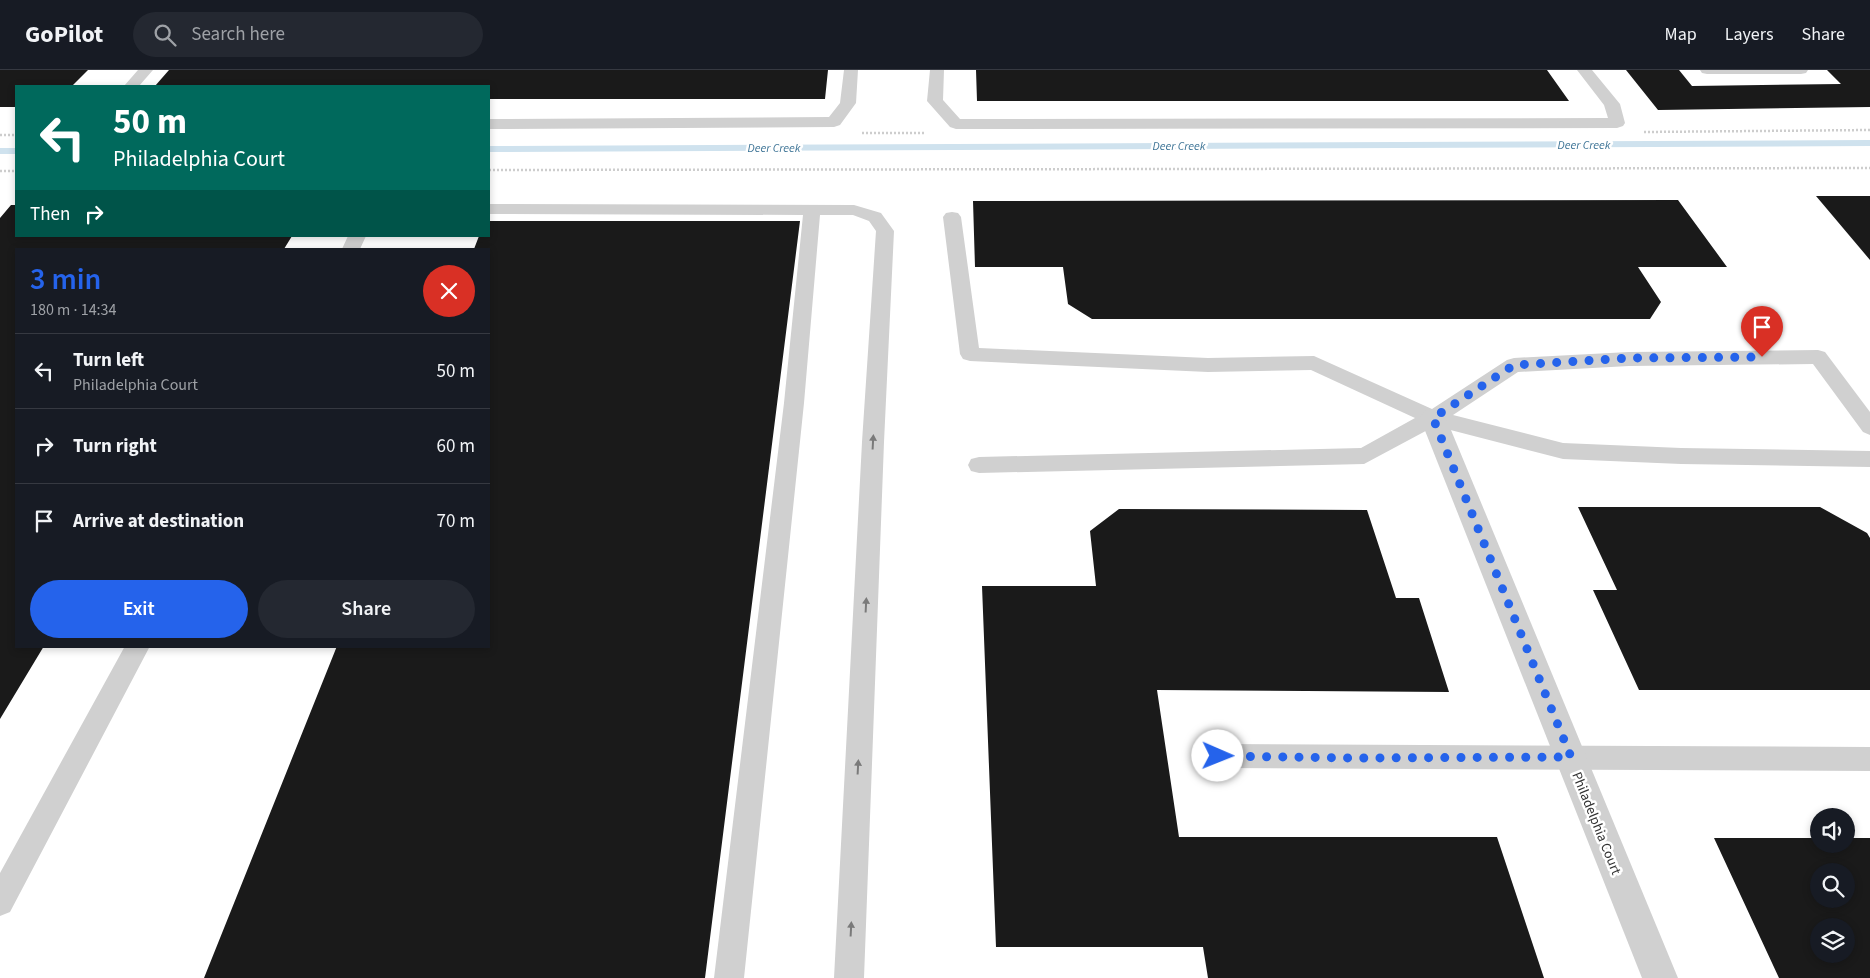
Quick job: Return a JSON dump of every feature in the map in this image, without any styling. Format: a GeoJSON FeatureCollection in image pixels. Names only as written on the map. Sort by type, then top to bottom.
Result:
{"type":"FeatureCollection","features":[{"type":"Feature","properties":{"kind":"street","name":"Philadelphia Court"},"geometry":{"type":"LineString","coordinates":[[1433,418],[1660,978]]}},
{"type":"Feature","properties":{"kind":"lane"},"geometry":{"type":"LineString","coordinates":[[132,85],[146,70]]}},
{"type":"Feature","properties":{"kind":"lane"},"geometry":{"type":"LineString","coordinates":[[490,124],[834,122],[848,103],[851,70]]}},
{"type":"Feature","properties":{"kind":"lane"},"geometry":{"type":"LineString","coordinates":[[936,70],[935,101],[956,124],[1617,123],[1612,104],[1584,70]]}},
{"type":"Feature","properties":{"kind":"lane"},"geometry":{"type":"LineString","coordinates":[[1707,70],[1801,70]]}},
{"type":"Feature","properties":{"kind":"lane"},"geometry":{"type":"LineString","coordinates":[[490,209],[854,210],[875,217],[885,232],[849,978]]}},
{"type":"Feature","properties":{"kind":"lane"},"geometry":{"type":"LineString","coordinates":[[728,978],[794,403],[812,210]]}},
{"type":"Feature","properties":{"kind":"lane"},"geometry":{"type":"LineString","coordinates":[[952,217],[970,354],[1208,364],[1314,363],[1433,418],[1563,451],[1681,456],[1870,458]]}},
{"type":"Feature","properties":{"kind":"lane"},"geometry":{"type":"LineString","coordinates":[[979,465],[1364,456],[1433,418],[1514,365],[1630,358],[1818,357],[1870,427]]}},
{"type":"Feature","properties":{"kind":"lane"},"geometry":{"type":"LineString","coordinates":[[0,902],[137,648]]}},
{"type":"Feature","properties":{"kind":"lane"},"geometry":{"type":"LineString","coordinates":[[1218,756],[1870,759]]}},
{"type":"Feature","properties":{"kind":"path"},"geometry":{"type":"LineString","coordinates":[[0,135],[15,135]]}},
{"type":"Feature","properties":{"kind":"path"},"geometry":{"type":"LineString","coordinates":[[490,170],[1870,168]]}},
{"type":"Feature","properties":{"kind":"path"},"geometry":{"type":"LineString","coordinates":[[0,171],[15,171]]}},
{"type":"Feature","properties":{"kind":"building"},"geometry":{"type":"Polygon","coordinates":[[[0,70],[88,70],[73,85],[15,85],[15,107],[0,107],[0,70]]]}},
{"type":"Feature","properties":{"kind":"building"},"geometry":{"type":"Polygon","coordinates":[[[169,70],[828,70],[825,99],[490,99],[490,85],[156,85],[169,70]]]}},
{"type":"Feature","properties":{"kind":"building"},"geometry":{"type":"Polygon","coordinates":[[[976,70],[1547,70],[1569,101],[977,101],[976,70]]]}},
{"type":"Feature","properties":{"kind":"building"},"geometry":{"type":"Polygon","coordinates":[[[1626,70],[1679,70],[1692,86],[1841,84],[1827,70],[1870,70],[1870,107],[1658,110],[1626,70]]]}},
{"type":"Feature","properties":{"kind":"building"},"geometry":{"type":"Polygon","coordinates":[[[1816,196],[1870,196],[1870,260],[1816,196]]]}},
{"type":"Feature","properties":{"kind":"building"},"geometry":{"type":"Polygon","coordinates":[[[1678,200],[1727,267],[1638,267],[1661,302],[1650,319],[1092,319],[1068,304],[1063,267],[975,267],[973,201],[1678,200]]]}},
{"type":"Feature","properties":{"kind":"building"},"geometry":{"type":"Polygon","coordinates":[[[11,205],[15,205],[15,237],[291,237],[285,248],[15,248],[15,648],[43,648],[0,719],[0,218],[11,205]]]}},
{"type":"Feature","properties":{"kind":"building"},"geometry":{"type":"Polygon","coordinates":[[[490,221],[800,221],[705,978],[204,978],[336,648],[490,648],[490,248],[474,248],[479,237],[490,237],[490,221]]]}},
{"type":"Feature","properties":{"kind":"building"},"geometry":{"type":"Polygon","coordinates":[[[1578,507],[1820,507],[1867,533],[1870,538],[1870,690],[1639,690],[1593,590],[1617,590],[1578,507]]]}},
{"type":"Feature","properties":{"kind":"building"},"geometry":{"type":"Polygon","coordinates":[[[1119,509],[1367,510],[1396,598],[1419,598],[1449,692],[1157,690],[1179,837],[1497,837],[1544,978],[1208,978],[1203,947],[996,947],[982,586],[1096,586],[1090,531],[1119,509]]]}},
{"type":"Feature","properties":{"kind":"building"},"geometry":{"type":"Polygon","coordinates":[[[1714,838],[1810,838],[1810,853],[1855,853],[1855,838],[1870,838],[1870,978],[1779,978],[1714,838]]]}},
{"type":"Feature","properties":{"kind":"waterway","name":"Deer Creek"},"geometry":{"type":"LineString","coordinates":[[490,149],[1870,143]]}},
{"type":"Feature","properties":{"kind":"waterway","name":"Deer Creek"},"geometry":{"type":"LineString","coordinates":[[0,151],[15,151]]}},
{"type":"Feature","properties":{"kind":"route"},"geometry":{"type":"LineString","coordinates":[[1218,756],[1356,758],[1571,757],[1433,418],[1514,365],[1630,358],[1762,357]]}}]}
